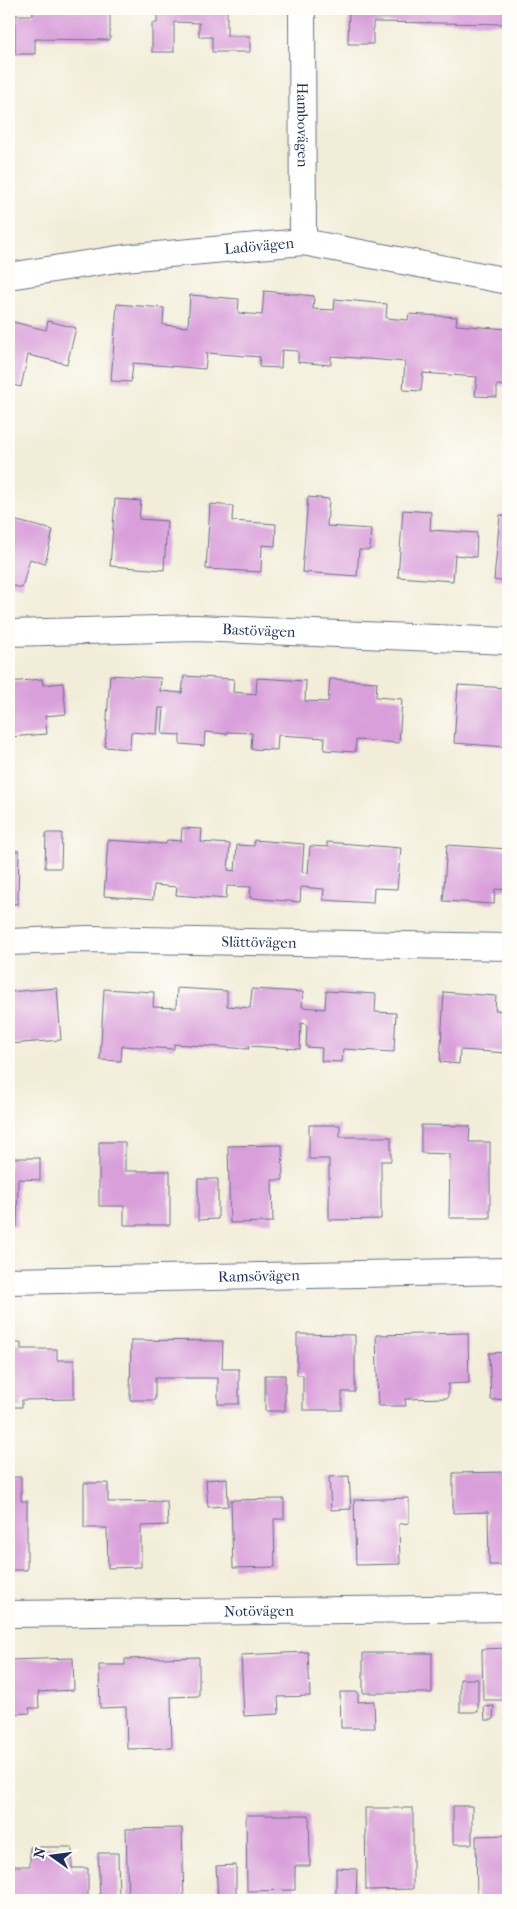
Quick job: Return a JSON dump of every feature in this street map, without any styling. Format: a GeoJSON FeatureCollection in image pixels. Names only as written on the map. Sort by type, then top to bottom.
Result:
{"type":"FeatureCollection","features":[{"type":"Feature","properties":{"kind":"street","name":"Hambovägen"},"geometry":{"type":"LineString","coordinates":[[302,9],[304,242]]}},
{"type":"Feature","properties":{"kind":"street","name":"Ladövägen"},"geometry":{"type":"LineString","coordinates":[[9,276],[124,258],[304,242],[508,281]]}},
{"type":"Feature","properties":{"kind":"street","name":"Bastövägen"},"geometry":{"type":"LineString","coordinates":[[9,633],[196,628],[508,642]]}},
{"type":"Feature","properties":{"kind":"street","name":"Slättövägen"},"geometry":{"type":"LineString","coordinates":[[9,942],[88,939],[508,947]]}},
{"type":"Feature","properties":{"kind":"street","name":"Ramsövägen"},"geometry":{"type":"LineString","coordinates":[[9,1281],[508,1271]]}},
{"type":"Feature","properties":{"kind":"street","name":"Notövägen"},"geometry":{"type":"LineString","coordinates":[[9,1614],[508,1608]]}},
{"type":"Feature","properties":{"kind":"building"},"geometry":{"type":"Polygon","coordinates":[[[33,9],[110,9],[110,40],[35,39],[35,54],[15,54],[15,15],[33,15],[33,9]]]}},
{"type":"Feature","properties":{"kind":"building"},"geometry":{"type":"Polygon","coordinates":[[[157,9],[227,9],[227,36],[250,36],[250,52],[212,52],[212,37],[199,37],[199,23],[174,22],[174,52],[152,52],[152,23],[157,23],[157,9]]]}},
{"type":"Feature","properties":{"kind":"building"},"geometry":{"type":"Polygon","coordinates":[[[349,9],[508,9],[508,24],[373,22],[373,44],[348,44],[349,9]]]}},
{"type":"Feature","properties":{"kind":"building"},"geometry":{"type":"Polygon","coordinates":[[[264,291],[314,296],[313,309],[334,310],[335,299],[387,304],[386,318],[408,320],[409,314],[457,317],[456,325],[508,329],[508,386],[497,385],[497,397],[475,396],[477,377],[423,373],[421,391],[403,390],[405,362],[331,356],[331,365],[298,362],[298,351],[282,350],[281,368],[259,367],[260,357],[207,353],[205,369],[133,363],[131,382],[111,381],[117,304],[164,308],[163,325],[188,327],[190,295],[239,299],[238,313],[262,315],[264,291]]]}},
{"type":"Feature","properties":{"kind":"building"},"geometry":{"type":"Polygon","coordinates":[[[9,321],[46,330],[48,321],[76,328],[67,364],[28,355],[21,387],[9,384],[9,321]]]}},
{"type":"Feature","properties":{"kind":"building"},"geometry":{"type":"Polygon","coordinates":[[[308,497],[329,499],[327,526],[371,529],[370,550],[359,550],[357,576],[302,572],[308,497]]]}},
{"type":"Feature","properties":{"kind":"building"},"geometry":{"type":"Polygon","coordinates":[[[115,499],[141,501],[139,519],[167,521],[164,570],[110,566],[115,499]]]}},
{"type":"Feature","properties":{"kind":"building"},"geometry":{"type":"Polygon","coordinates":[[[210,504],[233,506],[232,521],[276,524],[275,546],[262,545],[261,572],[206,569],[210,504]]]}},
{"type":"Feature","properties":{"kind":"building"},"geometry":{"type":"Polygon","coordinates":[[[403,510],[431,512],[430,530],[477,533],[476,557],[455,555],[453,581],[398,577],[403,510]]]}},
{"type":"Feature","properties":{"kind":"building"},"geometry":{"type":"Polygon","coordinates":[[[500,515],[508,516],[508,582],[494,580],[500,515]]]}},
{"type":"Feature","properties":{"kind":"building"},"geometry":{"type":"Polygon","coordinates":[[[9,519],[53,530],[45,564],[30,559],[22,588],[9,585],[9,519]]]}},
{"type":"Feature","properties":{"kind":"building"},"geometry":{"type":"Polygon","coordinates":[[[110,675],[161,678],[160,691],[182,693],[184,676],[234,679],[233,692],[256,694],[257,678],[306,681],[305,701],[328,702],[330,679],[377,682],[376,697],[402,699],[399,743],[356,740],[355,752],[324,750],[325,738],[278,735],[277,750],[251,749],[252,733],[227,732],[227,734],[205,732],[204,746],[180,744],[180,735],[162,734],[164,708],[159,708],[157,734],[131,732],[130,749],[105,747],[110,675]]]}},
{"type":"Feature","properties":{"kind":"building"},"geometry":{"type":"Polygon","coordinates":[[[42,679],[43,685],[63,683],[66,714],[45,716],[47,734],[9,737],[9,682],[42,679]]]}},
{"type":"Feature","properties":{"kind":"building"},"geometry":{"type":"Polygon","coordinates":[[[458,685],[508,688],[506,747],[454,743],[458,685]]]}},
{"type":"Feature","properties":{"kind":"building"},"geometry":{"type":"Polygon","coordinates":[[[182,828],[202,829],[201,842],[230,844],[228,870],[235,871],[237,845],[254,846],[254,840],[304,844],[302,872],[308,873],[310,846],[327,847],[327,842],[401,848],[397,889],[374,888],[373,903],[323,900],[324,889],[301,887],[300,902],[250,898],[251,887],[227,886],[226,899],[176,895],[177,887],[154,885],[153,900],[104,896],[108,840],[166,844],[167,840],[181,841],[182,828]]]}},
{"type":"Feature","properties":{"kind":"building"},"geometry":{"type":"Polygon","coordinates":[[[46,833],[62,833],[61,868],[45,868],[46,833]]]}},
{"type":"Feature","properties":{"kind":"building"},"geometry":{"type":"Polygon","coordinates":[[[447,845],[508,849],[508,890],[495,889],[494,904],[443,901],[447,845]]]}},
{"type":"Feature","properties":{"kind":"building"},"geometry":{"type":"Polygon","coordinates":[[[9,851],[19,851],[18,904],[9,903],[9,851]]]}},
{"type":"Feature","properties":{"kind":"building"},"geometry":{"type":"Polygon","coordinates":[[[57,988],[61,1040],[9,1044],[9,992],[57,988]]]}},
{"type":"Feature","properties":{"kind":"building"},"geometry":{"type":"Polygon","coordinates":[[[177,988],[227,991],[227,1006],[250,1008],[252,989],[303,992],[302,1007],[325,1009],[326,991],[376,994],[375,1012],[396,1013],[394,1052],[343,1049],[342,1062],[321,1061],[322,1048],[306,1047],[307,1024],[301,1023],[300,1049],[248,1046],[249,1049],[174,1044],[174,1049],[122,1046],[121,1061],[100,1060],[104,989],[154,992],[153,1007],[176,1008],[177,988]]]}},
{"type":"Feature","properties":{"kind":"building"},"geometry":{"type":"Polygon","coordinates":[[[444,992],[496,996],[495,1010],[508,1011],[508,1053],[460,1050],[459,1064],[440,1062],[444,992]]]}},
{"type":"Feature","properties":{"kind":"building"},"geometry":{"type":"Polygon","coordinates":[[[309,1125],[340,1125],[340,1137],[391,1137],[391,1161],[381,1161],[381,1219],[329,1220],[329,1159],[309,1159],[309,1125]]]}},
{"type":"Feature","properties":{"kind":"building"},"geometry":{"type":"Polygon","coordinates":[[[421,1125],[470,1126],[469,1142],[490,1142],[490,1218],[449,1218],[450,1154],[421,1153],[421,1125]]]}},
{"type":"Feature","properties":{"kind":"building"},"geometry":{"type":"Polygon","coordinates":[[[99,1142],[125,1142],[125,1171],[170,1171],[170,1225],[124,1225],[124,1206],[99,1206],[99,1142]]]}},
{"type":"Feature","properties":{"kind":"building"},"geometry":{"type":"Polygon","coordinates":[[[282,1145],[283,1180],[272,1180],[273,1222],[230,1223],[228,1146],[282,1145]]]}},
{"type":"Feature","properties":{"kind":"building"},"geometry":{"type":"Polygon","coordinates":[[[9,1158],[40,1158],[40,1180],[18,1179],[17,1227],[9,1227],[9,1158]]]}},
{"type":"Feature","properties":{"kind":"building"},"geometry":{"type":"Polygon","coordinates":[[[198,1179],[218,1179],[218,1219],[198,1220],[198,1179]]]}},
{"type":"Feature","properties":{"kind":"building"},"geometry":{"type":"Polygon","coordinates":[[[468,1333],[469,1383],[448,1384],[448,1398],[405,1399],[406,1406],[378,1406],[376,1335],[468,1333]]]}},
{"type":"Feature","properties":{"kind":"building"},"geometry":{"type":"Polygon","coordinates":[[[297,1334],[355,1335],[355,1392],[342,1392],[342,1410],[303,1410],[303,1375],[297,1375],[297,1334]]]}},
{"type":"Feature","properties":{"kind":"building"},"geometry":{"type":"Polygon","coordinates":[[[131,1340],[223,1341],[222,1369],[239,1369],[239,1404],[218,1404],[218,1378],[155,1378],[155,1400],[130,1400],[131,1340]]]}},
{"type":"Feature","properties":{"kind":"building"},"geometry":{"type":"Polygon","coordinates":[[[9,1343],[21,1343],[21,1349],[57,1349],[57,1360],[74,1360],[74,1399],[22,1400],[22,1407],[9,1407],[9,1343]]]}},
{"type":"Feature","properties":{"kind":"building"},"geometry":{"type":"Polygon","coordinates":[[[508,1352],[508,1399],[491,1400],[489,1353],[508,1352]]]}},
{"type":"Feature","properties":{"kind":"building"},"geometry":{"type":"Polygon","coordinates":[[[265,1375],[285,1375],[285,1411],[265,1411],[265,1375]]]}},
{"type":"Feature","properties":{"kind":"building"},"geometry":{"type":"Polygon","coordinates":[[[508,1472],[508,1565],[489,1565],[488,1512],[453,1513],[453,1473],[508,1472]]]}},
{"type":"Feature","properties":{"kind":"building"},"geometry":{"type":"Polygon","coordinates":[[[349,1476],[351,1509],[331,1510],[329,1477],[349,1476]]]}},
{"type":"Feature","properties":{"kind":"building"},"geometry":{"type":"Polygon","coordinates":[[[9,1477],[21,1477],[21,1501],[27,1501],[27,1570],[9,1570],[9,1477]]]}},
{"type":"Feature","properties":{"kind":"building"},"geometry":{"type":"Polygon","coordinates":[[[227,1478],[228,1506],[208,1507],[206,1480],[227,1478]]]}},
{"type":"Feature","properties":{"kind":"building"},"geometry":{"type":"Polygon","coordinates":[[[84,1483],[108,1483],[108,1502],[167,1501],[168,1525],[141,1526],[141,1567],[108,1568],[107,1528],[84,1528],[84,1483]]]}},
{"type":"Feature","properties":{"kind":"building"},"geometry":{"type":"Polygon","coordinates":[[[409,1498],[409,1523],[399,1524],[400,1564],[356,1565],[354,1500],[409,1498]]]}},
{"type":"Feature","properties":{"kind":"building"},"geometry":{"type":"Polygon","coordinates":[[[284,1499],[284,1519],[274,1519],[275,1567],[233,1568],[231,1500],[284,1499]]]}},
{"type":"Feature","properties":{"kind":"building"},"geometry":{"type":"Polygon","coordinates":[[[508,1648],[508,1700],[483,1700],[482,1649],[508,1648]]]}},
{"type":"Feature","properties":{"kind":"building"},"geometry":{"type":"Polygon","coordinates":[[[308,1652],[310,1696],[278,1697],[279,1714],[244,1716],[241,1655],[308,1652]]]}},
{"type":"Feature","properties":{"kind":"building"},"geometry":{"type":"Polygon","coordinates":[[[363,1653],[432,1653],[432,1693],[363,1693],[363,1653]]]}},
{"type":"Feature","properties":{"kind":"building"},"geometry":{"type":"Polygon","coordinates":[[[199,1657],[199,1696],[171,1697],[172,1748],[127,1749],[126,1707],[100,1708],[99,1665],[125,1665],[125,1659],[199,1657]]]}},
{"type":"Feature","properties":{"kind":"building"},"geometry":{"type":"Polygon","coordinates":[[[73,1658],[74,1690],[38,1692],[39,1708],[29,1708],[30,1713],[9,1714],[9,1660],[73,1658]]]}},
{"type":"Feature","properties":{"kind":"building"},"geometry":{"type":"Polygon","coordinates":[[[460,1679],[478,1679],[478,1712],[460,1712],[460,1679]]]}},
{"type":"Feature","properties":{"kind":"building"},"geometry":{"type":"Polygon","coordinates":[[[340,1692],[358,1692],[358,1702],[374,1701],[375,1728],[341,1728],[340,1692]]]}},
{"type":"Feature","properties":{"kind":"building"},"geometry":{"type":"Polygon","coordinates":[[[494,1706],[493,1720],[485,1720],[484,1707],[494,1706]]]}},
{"type":"Feature","properties":{"kind":"building"},"geometry":{"type":"Polygon","coordinates":[[[453,1806],[472,1806],[472,1844],[453,1844],[453,1806]]]}},
{"type":"Feature","properties":{"kind":"building"},"geometry":{"type":"Polygon","coordinates":[[[365,1808],[413,1808],[413,1889],[366,1890],[365,1808]]]}},
{"type":"Feature","properties":{"kind":"building"},"geometry":{"type":"Polygon","coordinates":[[[246,1815],[309,1815],[310,1866],[295,1866],[295,1890],[247,1891],[246,1815]]]}},
{"type":"Feature","properties":{"kind":"building"},"geometry":{"type":"Polygon","coordinates":[[[182,1828],[184,1900],[128,1900],[126,1829],[182,1828]]]}},
{"type":"Feature","properties":{"kind":"building"},"geometry":{"type":"Polygon","coordinates":[[[508,1835],[508,1898],[477,1898],[476,1836],[508,1835]]]}},
{"type":"Feature","properties":{"kind":"building"},"geometry":{"type":"Polygon","coordinates":[[[30,1847],[72,1847],[72,1868],[88,1868],[88,1900],[9,1900],[9,1866],[30,1866],[30,1847]]]}},
{"type":"Feature","properties":{"kind":"building"},"geometry":{"type":"Polygon","coordinates":[[[98,1853],[118,1853],[119,1900],[100,1900],[98,1853]]]}},
{"type":"Feature","properties":{"kind":"building"},"geometry":{"type":"Polygon","coordinates":[[[236,1865],[236,1899],[218,1900],[216,1866],[236,1865]]]}},
{"type":"Feature","properties":{"kind":"building"},"geometry":{"type":"Polygon","coordinates":[[[336,1868],[357,1869],[356,1899],[336,1898],[336,1868]]]}}]}
